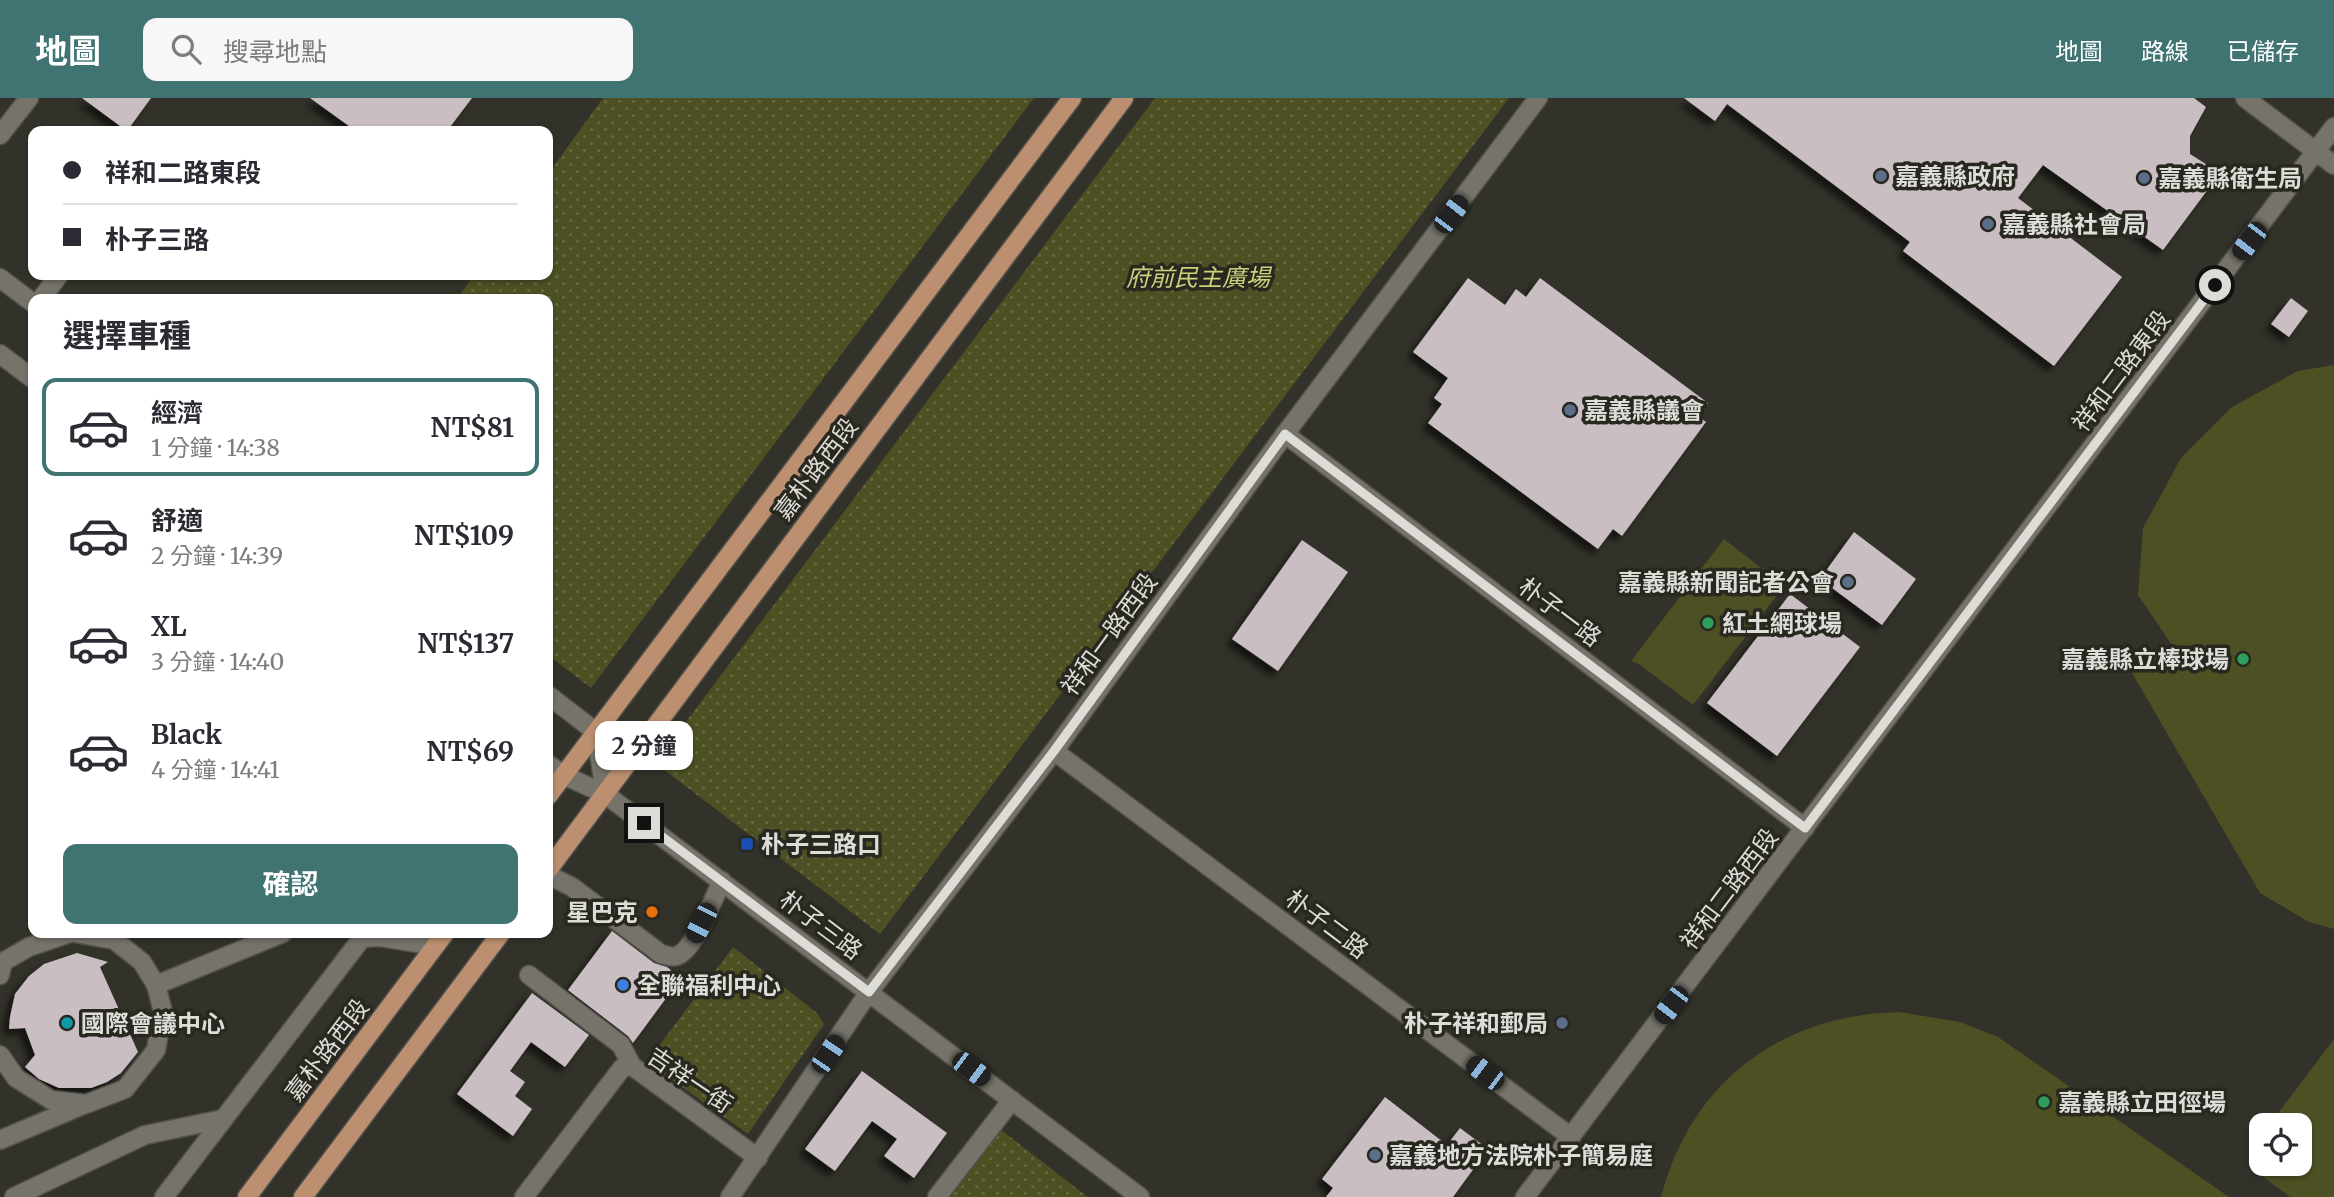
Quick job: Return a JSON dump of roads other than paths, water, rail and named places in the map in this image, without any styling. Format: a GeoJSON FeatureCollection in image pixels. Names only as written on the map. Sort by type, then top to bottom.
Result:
{"type":"FeatureCollection","features":[{"type":"Feature","properties":{"kind":"main road","name":"嘉朴路西段"},"geometry":{"type":"LineString","coordinates":[[553,789],[1072,98]]}},
{"type":"Feature","properties":{"kind":"main road","name":"嘉朴路西段"},"geometry":{"type":"LineString","coordinates":[[553,863],[1124,98]]}},
{"type":"Feature","properties":{"kind":"main road"},"geometry":{"type":"LineString","coordinates":[[303,1197],[496,938]]}},
{"type":"Feature","properties":{"kind":"main road","name":"嘉朴路西段"},"geometry":{"type":"LineString","coordinates":[[247,1197],[440,939]]}},
{"type":"Feature","properties":{"kind":"street"},"geometry":{"type":"LineString","coordinates":[[0,135],[29,98]]}},
{"type":"Feature","properties":{"kind":"street"},"geometry":{"type":"LineString","coordinates":[[2245,98],[2334,164]]}},
{"type":"Feature","properties":{"kind":"street","name":"祥和一路西段"},"geometry":{"type":"LineString","coordinates":[[730,1197],[869,992],[1054,751],[1285,434],[1536,101]]}},
{"type":"Feature","properties":{"kind":"street","name":"祥和二路東段"},"geometry":{"type":"LineString","coordinates":[[2048,509],[2334,127]]}},
{"type":"Feature","properties":{"kind":"street"},"geometry":{"type":"LineString","coordinates":[[0,278],[28,299]]}},
{"type":"Feature","properties":{"kind":"street"},"geometry":{"type":"LineString","coordinates":[[0,354],[28,375]]}},
{"type":"Feature","properties":{"kind":"street","name":"朴子一路"},"geometry":{"type":"LineString","coordinates":[[1285,434],[1805,828]]}},
{"type":"Feature","properties":{"kind":"street","name":"祥和二路西段"},"geometry":{"type":"LineString","coordinates":[[1525,1197],[2048,509]]}},
{"type":"Feature","properties":{"kind":"street"},"geometry":{"type":"LineString","coordinates":[[553,699],[596,732],[606,794]]}},
{"type":"Feature","properties":{"kind":"street","name":"朴子二路"},"geometry":{"type":"LineString","coordinates":[[1054,751],[1571,1137]]}},
{"type":"Feature","properties":{"kind":"street","name":"朴子三路"},"geometry":{"type":"LineString","coordinates":[[553,768],[563,775],[606,794],[1140,1197]]}},
{"type":"Feature","properties":{"kind":"street"},"geometry":{"type":"LineString","coordinates":[[553,878],[572,887],[661,954],[673,957],[682,953],[690,944],[722,881]]}},
{"type":"Feature","properties":{"kind":"street"},"geometry":{"type":"LineString","coordinates":[[1,967],[29,947],[55,938]]}},
{"type":"Feature","properties":{"kind":"street"},"geometry":{"type":"LineString","coordinates":[[0,1140],[125,1089],[156,1050],[163,1012],[156,985],[142,962],[114,940],[103,938]]}},
{"type":"Feature","properties":{"kind":"street"},"geometry":{"type":"LineString","coordinates":[[156,985],[271,938]]}},
{"type":"Feature","properties":{"kind":"street"},"geometry":{"type":"LineString","coordinates":[[164,1197],[361,938]]}},
{"type":"Feature","properties":{"kind":"street"},"geometry":{"type":"LineString","coordinates":[[410,938],[440,939]]}},
{"type":"Feature","properties":{"kind":"street"},"geometry":{"type":"LineString","coordinates":[[529,975],[621,1045],[632,1066]]}},
{"type":"Feature","properties":{"kind":"street"},"geometry":{"type":"LineString","coordinates":[[0,1055],[16,1078],[51,1100],[86,1104]]}},
{"type":"Feature","properties":{"kind":"street","name":"吉祥一街"},"geometry":{"type":"LineString","coordinates":[[524,1197],[622,1068],[632,1066],[758,1158]]}},
{"type":"Feature","properties":{"kind":"street"},"geometry":{"type":"LineString","coordinates":[[937,1197],[1012,1100]]}},
{"type":"Feature","properties":{"kind":"street"},"geometry":{"type":"LineString","coordinates":[[13,1197],[145,1135],[223,1119]]}},
{"type":"Feature","properties":{"kind":"place","name":"嘉義縣政府"},"geometry":{"type":"Point","coordinates":[1881,176]}},
{"type":"Feature","properties":{"kind":"place","name":"嘉義縣衛生局"},"geometry":{"type":"Point","coordinates":[2144,178]}},
{"type":"Feature","properties":{"kind":"place","name":"嘉義縣社會局"},"geometry":{"type":"Point","coordinates":[1988,224]}},
{"type":"Feature","properties":{"kind":"place","name":"嘉義縣議會"},"geometry":{"type":"Point","coordinates":[1570,410]}},
{"type":"Feature","properties":{"kind":"place","name":"嘉義縣新聞記者公會"},"geometry":{"type":"Point","coordinates":[1848,582]}},
{"type":"Feature","properties":{"kind":"place","name":"紅土網球場"},"geometry":{"type":"Point","coordinates":[1708,623]}},
{"type":"Feature","properties":{"kind":"place","name":"嘉義縣立棒球場"},"geometry":{"type":"Point","coordinates":[2243,659]}},
{"type":"Feature","properties":{"kind":"place","name":"朴子三路口"},"geometry":{"type":"Point","coordinates":[747,844]}},
{"type":"Feature","properties":{"kind":"place","name":"星巴克"},"geometry":{"type":"Point","coordinates":[652,912]}},
{"type":"Feature","properties":{"kind":"place","name":"全聯福利中心"},"geometry":{"type":"Point","coordinates":[623,985]}},
{"type":"Feature","properties":{"kind":"place","name":"國際會議中心"},"geometry":{"type":"Point","coordinates":[67,1023]}},
{"type":"Feature","properties":{"kind":"place","name":"朴子祥和郵局"},"geometry":{"type":"Point","coordinates":[1562,1023]}},
{"type":"Feature","properties":{"kind":"place","name":"嘉義縣立田徑場"},"geometry":{"type":"Point","coordinates":[2044,1102]}},
{"type":"Feature","properties":{"kind":"place","name":"嘉義地方法院朴子簡易庭"},"geometry":{"type":"Point","coordinates":[1375,1155]}},
{"type":"Feature","properties":{"kind":"park label","name":"府前民主廣場"},"geometry":{"type":"Point","coordinates":[1198,277]}}]}
